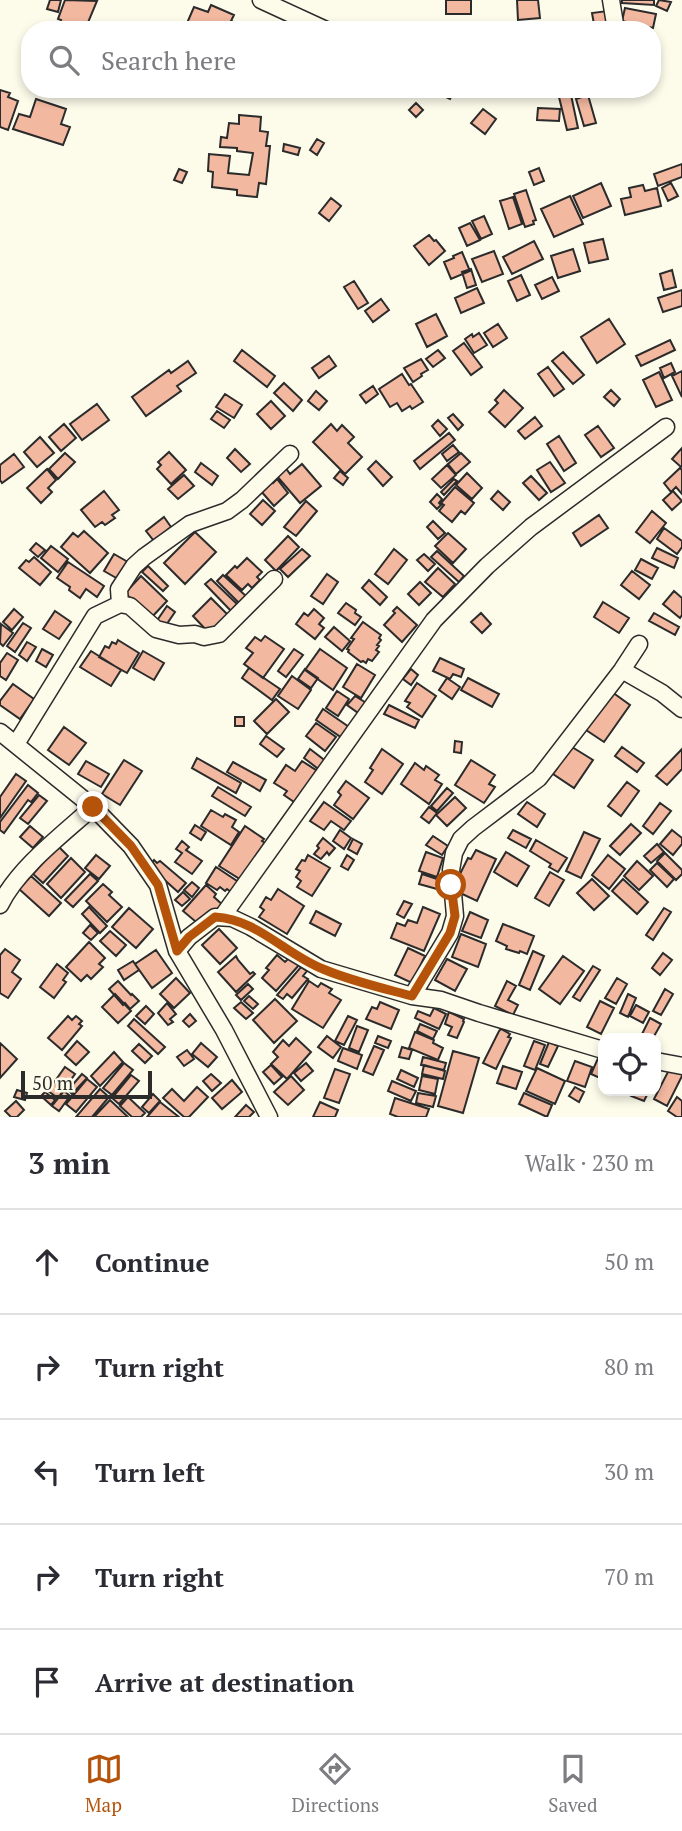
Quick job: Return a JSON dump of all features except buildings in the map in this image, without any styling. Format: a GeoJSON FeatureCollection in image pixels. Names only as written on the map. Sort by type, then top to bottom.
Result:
{"type":"FeatureCollection","features":[{"type":"Feature","properties":{"kind":"street"},"geometry":{"type":"LineString","coordinates":[[261,0],[306,21]]}},
{"type":"Feature","properties":{"kind":"street"},"geometry":{"type":"LineString","coordinates":[[611,0],[614,21]]}},
{"type":"Feature","properties":{"kind":"street"},"geometry":{"type":"LineString","coordinates":[[222,917],[434,620],[487,566],[531,527],[666,427]]}},
{"type":"Feature","properties":{"kind":"street"},"geometry":{"type":"LineString","coordinates":[[120,604],[119,589],[134,566],[144,557],[190,524],[227,511],[290,454]]}},
{"type":"Feature","properties":{"kind":"street"},"geometry":{"type":"LineString","coordinates":[[16,744],[95,616],[120,604],[130,606],[156,629],[178,635],[195,634],[204,637],[219,634],[274,579]]}},
{"type":"Feature","properties":{"kind":"street"},"geometry":{"type":"LineString","coordinates":[[412,996],[450,933],[455,916],[451,870],[454,853],[461,839],[539,778],[639,644]]}},
{"type":"Feature","properties":{"kind":"street"},"geometry":{"type":"LineString","coordinates":[[622,670],[662,693],[682,709]]}},
{"type":"Feature","properties":{"kind":"street"},"geometry":{"type":"LineString","coordinates":[[0,732],[93,807],[131,846],[158,885],[177,951],[224,1030],[269,1117]]}},
{"type":"Feature","properties":{"kind":"street"},"geometry":{"type":"LineString","coordinates":[[0,905],[4,896],[36,858],[93,807]]}},
{"type":"Feature","properties":{"kind":"street"},"geometry":{"type":"LineString","coordinates":[[177,951],[189,937],[215,917],[237,920],[321,969],[412,996],[441,999],[598,1049]]}},
{"type":"Feature","properties":{"kind":"street"},"geometry":{"type":"LineString","coordinates":[[661,1062],[682,1066]]}},
{"type":"Feature","properties":{"kind":"route"},"geometry":{"type":"LineString","coordinates":[[93,807],[131,846],[158,885],[177,951],[189,937],[215,917],[232,918],[321,969],[412,996],[450,933],[455,916],[451,885]]}}]}
